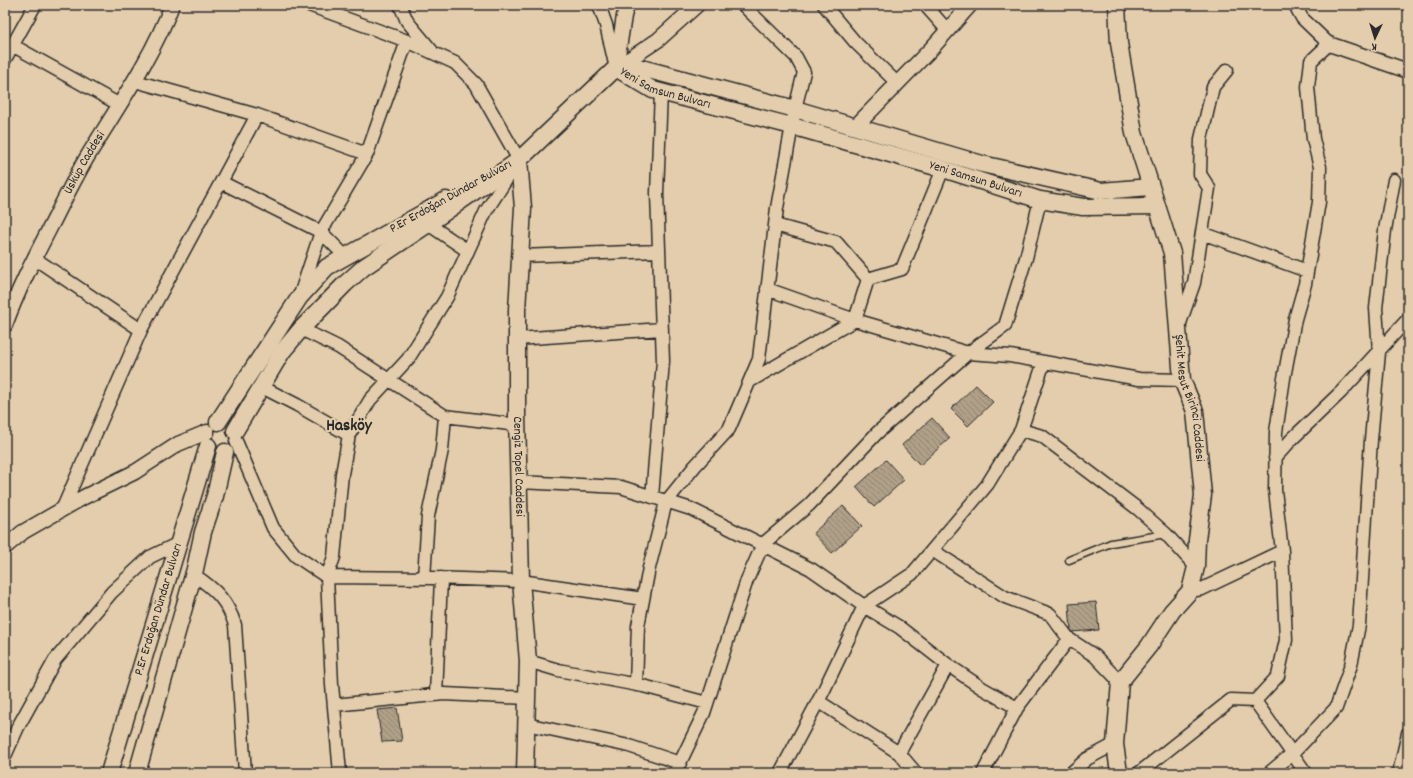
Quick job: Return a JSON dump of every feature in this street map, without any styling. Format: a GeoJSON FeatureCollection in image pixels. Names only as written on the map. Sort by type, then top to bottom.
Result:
{"type":"FeatureCollection","features":[{"type":"Feature","properties":{"kind":"main road","name":"Şehit Mesut Birinci Caddesi"},"geometry":{"type":"LineString","coordinates":[[1117,5],[1119,43],[1134,133],[1172,253],[1182,380],[1194,411],[1203,495],[1197,540],[1196,567],[1190,591],[1172,611],[1149,646],[1120,682]]}},
{"type":"Feature","properties":{"kind":"main road","name":"Yeni Samsun Bulvarı"},"geometry":{"type":"LineString","coordinates":[[616,68],[634,66],[795,109],[982,164],[1101,191],[1150,187]]}},
{"type":"Feature","properties":{"kind":"main road","name":"Yeni Samsun Bulvarı"},"geometry":{"type":"LineString","coordinates":[[616,68],[653,90],[792,126],[943,169],[1040,200],[1083,207],[1156,206]]}},
{"type":"Feature","properties":{"kind":"main road"},"geometry":{"type":"LineString","coordinates":[[519,160],[616,68]]}},
{"type":"Feature","properties":{"kind":"main road","name":"P.Er Erdoğan Dündar Bulvarı"},"geometry":{"type":"LineString","coordinates":[[137,773],[194,575],[203,532],[232,442],[260,386],[282,352],[302,329],[364,267],[519,160]]}},
{"type":"Feature","properties":{"kind":"main road","name":"P.Er Erdoğan Dündar Bulvarı"},"geometry":{"type":"LineString","coordinates":[[108,773],[179,543],[210,435],[299,298],[327,267],[519,160]]}},
{"type":"Feature","properties":{"kind":"main road","name":"Cengiz Topel Caddesi"},"geometry":{"type":"LineString","coordinates":[[519,160],[522,208],[517,339],[519,482],[521,581],[528,661],[525,773]]}},
{"type":"Feature","properties":{"kind":"main road"},"geometry":{"type":"LineString","coordinates":[[228,424],[232,442],[216,452],[210,435],[228,424]]}},
{"type":"Feature","properties":{"kind":"main road"},"geometry":{"type":"LineString","coordinates":[[1119,773],[1115,744],[1120,682]]}},
{"type":"Feature","properties":{"kind":"street"},"geometry":{"type":"LineString","coordinates":[[5,59],[35,5]]}},
{"type":"Feature","properties":{"kind":"street","name":"Üsküp Caddesi"},"geometry":{"type":"LineString","coordinates":[[5,325],[14,301],[34,258],[85,160],[134,81],[166,20],[172,5]]}},
{"type":"Feature","properties":{"kind":"street"},"geometry":{"type":"LineString","coordinates":[[309,5],[407,41],[455,63],[476,84],[519,160],[486,211],[446,297],[408,359],[370,400],[349,435],[342,474],[334,557],[327,577],[334,705],[340,773]]}},
{"type":"Feature","properties":{"kind":"street"},"geometry":{"type":"LineString","coordinates":[[599,5],[606,25],[616,68]]}},
{"type":"Feature","properties":{"kind":"street"},"geometry":{"type":"LineString","coordinates":[[616,68],[624,16],[628,5]]}},
{"type":"Feature","properties":{"kind":"street"},"geometry":{"type":"LineString","coordinates":[[616,68],[658,40],[697,5]]}},
{"type":"Feature","properties":{"kind":"street"},"geometry":{"type":"LineString","coordinates":[[636,685],[638,626],[649,568],[666,502],[695,466],[729,429],[760,359],[775,225],[795,109],[804,72],[796,57],[742,5]]}},
{"type":"Feature","properties":{"kind":"street"},"geometry":{"type":"LineString","coordinates":[[824,5],[855,42],[897,82]]}},
{"type":"Feature","properties":{"kind":"street"},"geometry":{"type":"LineString","coordinates":[[925,5],[948,31]]}},
{"type":"Feature","properties":{"kind":"street"},"geometry":{"type":"LineString","coordinates":[[855,127],[948,31],[970,5]]}},
{"type":"Feature","properties":{"kind":"street"},"geometry":{"type":"LineString","coordinates":[[1295,5],[1302,18],[1329,44],[1408,71]]}},
{"type":"Feature","properties":{"kind":"street"},"geometry":{"type":"LineString","coordinates":[[402,7],[407,21],[434,53]]}},
{"type":"Feature","properties":{"kind":"street"},"geometry":{"type":"LineString","coordinates":[[299,298],[321,232],[367,154],[407,41]]}},
{"type":"Feature","properties":{"kind":"street"},"geometry":{"type":"LineString","coordinates":[[1139,773],[1231,700],[1255,701],[1278,676],[1286,640],[1282,551],[1275,490],[1276,432],[1284,378],[1307,271],[1319,202],[1320,167],[1313,139],[1308,87],[1311,61],[1329,44]]}},
{"type":"Feature","properties":{"kind":"street"},"geometry":{"type":"LineString","coordinates":[[12,45],[120,105]]}},
{"type":"Feature","properties":{"kind":"street"},"geometry":{"type":"LineString","coordinates":[[1179,327],[1194,283],[1209,188],[1200,174],[1201,139],[1213,87],[1227,70]]}},
{"type":"Feature","properties":{"kind":"street"},"geometry":{"type":"LineString","coordinates":[[134,81],[257,115],[367,154]]}},
{"type":"Feature","properties":{"kind":"street"},"geometry":{"type":"LineString","coordinates":[[652,497],[662,362],[657,193],[661,92]]}},
{"type":"Feature","properties":{"kind":"street"},"geometry":{"type":"LineString","coordinates":[[62,510],[141,330],[257,115]]}},
{"type":"Feature","properties":{"kind":"street"},"geometry":{"type":"LineString","coordinates":[[868,279],[902,269],[943,169]]}},
{"type":"Feature","properties":{"kind":"street"},"geometry":{"type":"LineString","coordinates":[[1269,773],[1292,754],[1336,708],[1351,665],[1359,625],[1371,440],[1379,352],[1376,308],[1385,230],[1394,180]]}},
{"type":"Feature","properties":{"kind":"street"},"geometry":{"type":"LineString","coordinates":[[222,182],[321,232],[345,256]]}},
{"type":"Feature","properties":{"kind":"street"},"geometry":{"type":"LineString","coordinates":[[526,724],[629,746],[677,768],[707,703],[747,580],[763,544],[810,505],[877,433],[968,353],[1005,326],[1026,258],[1040,200]]}},
{"type":"Feature","properties":{"kind":"street"},"geometry":{"type":"LineString","coordinates":[[428,224],[468,251]]}},
{"type":"Feature","properties":{"kind":"street"},"geometry":{"type":"LineString","coordinates":[[775,225],[836,242],[868,279]]}},
{"type":"Feature","properties":{"kind":"street"},"geometry":{"type":"LineString","coordinates":[[1202,233],[1307,271]]}},
{"type":"Feature","properties":{"kind":"street"},"geometry":{"type":"LineString","coordinates":[[520,256],[659,251]]}},
{"type":"Feature","properties":{"kind":"street"},"geometry":{"type":"LineString","coordinates":[[34,258],[141,330]]}},
{"type":"Feature","properties":{"kind":"street"},"geometry":{"type":"LineString","coordinates":[[750,381],[855,320],[868,279]]}},
{"type":"Feature","properties":{"kind":"street"},"geometry":{"type":"LineString","coordinates":[[768,289],[855,320],[968,353],[1010,356],[1139,379],[1182,380]]}},
{"type":"Feature","properties":{"kind":"street"},"geometry":{"type":"LineString","coordinates":[[1275,458],[1292,438],[1342,392],[1408,319]]}},
{"type":"Feature","properties":{"kind":"street"},"geometry":{"type":"LineString","coordinates":[[302,329],[338,347],[445,416],[518,425]]}},
{"type":"Feature","properties":{"kind":"street"},"geometry":{"type":"LineString","coordinates":[[517,339],[662,329]]}},
{"type":"Feature","properties":{"kind":"street"},"geometry":{"type":"LineString","coordinates":[[780,773],[818,701],[864,606],[912,574],[987,485],[1021,430],[1044,362]]}},
{"type":"Feature","properties":{"kind":"street"},"geometry":{"type":"LineString","coordinates":[[260,386],[297,405],[349,435]]}},
{"type":"Feature","properties":{"kind":"street"},"geometry":{"type":"LineString","coordinates":[[424,578],[428,516],[442,450],[445,416]]}},
{"type":"Feature","properties":{"kind":"street"},"geometry":{"type":"LineString","coordinates":[[1021,430],[1042,436],[1138,509],[1166,534],[1196,567]]}},
{"type":"Feature","properties":{"kind":"street"},"geometry":{"type":"LineString","coordinates":[[5,547],[23,532],[135,472],[178,444],[210,435]]}},
{"type":"Feature","properties":{"kind":"street"},"geometry":{"type":"LineString","coordinates":[[232,442],[246,465],[273,528],[296,556],[327,577],[441,578],[521,581],[643,599]]}},
{"type":"Feature","properties":{"kind":"street"},"geometry":{"type":"LineString","coordinates":[[519,482],[621,487],[691,509],[811,569],[864,606],[898,627],[948,665],[982,688],[1017,708]]}},
{"type":"Feature","properties":{"kind":"street"},"geometry":{"type":"LineString","coordinates":[[5,756],[18,727],[55,660],[112,592],[150,557],[179,543]]}},
{"type":"Feature","properties":{"kind":"street"},"geometry":{"type":"LineString","coordinates":[[932,550],[1005,597],[1050,614],[1069,639],[1095,656],[1120,682]]}},
{"type":"Feature","properties":{"kind":"street"},"geometry":{"type":"LineString","coordinates":[[1190,591],[1202,589],[1282,551]]}},
{"type":"Feature","properties":{"kind":"street"},"geometry":{"type":"LineString","coordinates":[[194,575],[210,586],[230,608],[235,625],[245,773]]}},
{"type":"Feature","properties":{"kind":"street"},"geometry":{"type":"LineString","coordinates":[[436,695],[441,578]]}},
{"type":"Feature","properties":{"kind":"street"},"geometry":{"type":"LineString","coordinates":[[983,773],[1017,708],[1069,639]]}},
{"type":"Feature","properties":{"kind":"street"},"geometry":{"type":"LineString","coordinates":[[528,661],[558,670],[636,685],[707,703]]}},
{"type":"Feature","properties":{"kind":"street"},"geometry":{"type":"LineString","coordinates":[[899,753],[948,665]]}},
{"type":"Feature","properties":{"kind":"street"},"geometry":{"type":"LineString","coordinates":[[334,705],[436,695],[527,698]]}},
{"type":"Feature","properties":{"kind":"street"},"geometry":{"type":"LineString","coordinates":[[818,701],[899,753],[916,773]]}},
{"type":"Feature","properties":{"kind":"street"},"geometry":{"type":"LineString","coordinates":[[1255,701],[1306,773]]}},
{"type":"Feature","properties":{"kind":"street"},"geometry":{"type":"LineString","coordinates":[[1399,773],[1408,733]]}},
{"type":"Feature","properties":{"kind":"street"},"geometry":{"type":"LineString","coordinates":[[1072,773],[1087,759],[1115,744]]}},
{"type":"Feature","properties":{"kind":"lane"},"geometry":{"type":"LineString","coordinates":[[1069,560],[1111,543],[1166,534]]}},
{"type":"Feature","properties":{"kind":"building"},"geometry":{"type":"Polygon","coordinates":[[[976,385],[993,402],[968,426],[951,409],[976,385]]]}},
{"type":"Feature","properties":{"kind":"building"},"geometry":{"type":"Polygon","coordinates":[[[932,418],[950,438],[920,465],[902,445],[932,418]]]}},
{"type":"Feature","properties":{"kind":"building"},"geometry":{"type":"Polygon","coordinates":[[[886,460],[904,480],[874,507],[856,487],[886,460]]]}},
{"type":"Feature","properties":{"kind":"building"},"geometry":{"type":"Polygon","coordinates":[[[843,506],[862,526],[832,553],[813,533],[843,506]]]}},
{"type":"Feature","properties":{"kind":"building"},"geometry":{"type":"Polygon","coordinates":[[[1096,602],[1099,630],[1071,632],[1069,604],[1096,602]]]}},
{"type":"Feature","properties":{"kind":"building"},"geometry":{"type":"Polygon","coordinates":[[[397,708],[402,741],[382,742],[377,710],[397,708]]]}},
{"type":"Feature","properties":{"kind":"district","name":"Hasköy"},"geometry":{"type":"Point","coordinates":[349,427]}}]}
